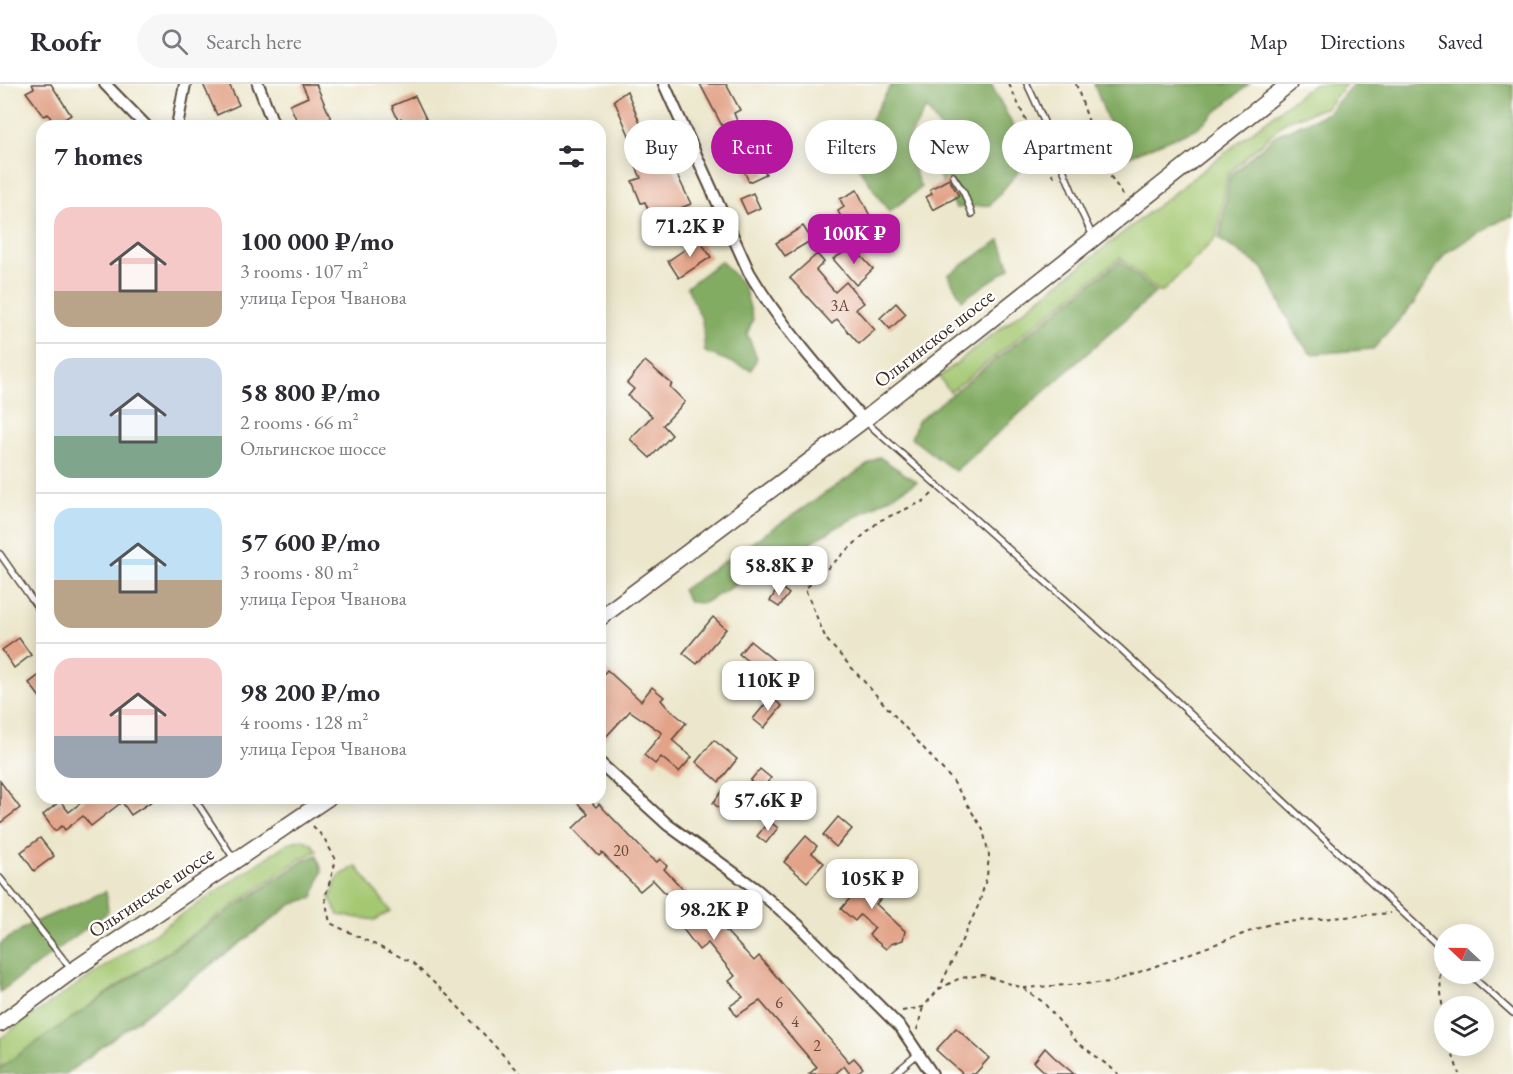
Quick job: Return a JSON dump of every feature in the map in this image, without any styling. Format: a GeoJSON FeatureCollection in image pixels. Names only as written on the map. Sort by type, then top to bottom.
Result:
{"type":"FeatureCollection","features":[{"type":"Feature","properties":{"kind":"main road","name":"Ольгинское шоссе"},"geometry":{"type":"LineString","coordinates":[[606,614],[864,420],[1289,84]]}},
{"type":"Feature","properties":{"kind":"main road","name":"Ольгинское шоссе"},"geometry":{"type":"LineString","coordinates":[[0,1024],[72,971],[319,804]]}},
{"type":"Feature","properties":{"kind":"street"},"geometry":{"type":"LineString","coordinates":[[105,84],[140,120]]}},
{"type":"Feature","properties":{"kind":"street"},"geometry":{"type":"LineString","coordinates":[[121,84],[124,102]]}},
{"type":"Feature","properties":{"kind":"street"},"geometry":{"type":"LineString","coordinates":[[178,120],[185,84]]}},
{"type":"Feature","properties":{"kind":"street"},"geometry":{"type":"LineString","coordinates":[[258,84],[272,120]]}},
{"type":"Feature","properties":{"kind":"street"},"geometry":{"type":"LineString","coordinates":[[664,84],[749,272],[797,340],[864,420]]}},
{"type":"Feature","properties":{"kind":"street"},"geometry":{"type":"LineString","coordinates":[[606,768],[669,825],[756,889],[797,924],[882,1009],[917,1048],[932,1074]]}},
{"type":"Feature","properties":{"kind":"lane"},"geometry":{"type":"LineString","coordinates":[[1027,84],[1041,111],[1077,206],[1094,238]]}},
{"type":"Feature","properties":{"kind":"lane"},"geometry":{"type":"LineString","coordinates":[[953,176],[964,193],[972,214]]}},
{"type":"Feature","properties":{"kind":"lane"},"geometry":{"type":"LineString","coordinates":[[864,420],[1122,650],[1434,941]]}},
{"type":"Feature","properties":{"kind":"lane"},"geometry":{"type":"LineString","coordinates":[[0,554],[36,606]]}},
{"type":"Feature","properties":{"kind":"lane"},"geometry":{"type":"LineString","coordinates":[[198,804],[235,860]]}},
{"type":"Feature","properties":{"kind":"lane"},"geometry":{"type":"LineString","coordinates":[[0,878],[72,971]]}},
{"type":"Feature","properties":{"kind":"lane"},"geometry":{"type":"LineString","coordinates":[[1480,984],[1513,1013]]}},
{"type":"Feature","properties":{"kind":"lane"},"geometry":{"type":"LineString","coordinates":[[894,1074],[917,1048]]}},
{"type":"Feature","properties":{"kind":"path"},"geometry":{"type":"LineString","coordinates":[[1009,84],[1050,170],[1063,188]]}},
{"type":"Feature","properties":{"kind":"path"},"geometry":{"type":"LineString","coordinates":[[1076,84],[1104,167],[1131,208]]}},
{"type":"Feature","properties":{"kind":"path"},"geometry":{"type":"LineString","coordinates":[[882,1009],[902,1011],[922,1007],[939,989],[979,904],[987,876],[989,855],[983,831],[953,781],[825,639],[805,589],[879,521],[924,501],[939,488]]}},
{"type":"Feature","properties":{"kind":"path"},"geometry":{"type":"LineString","coordinates":[[303,815],[324,838],[336,860],[325,898],[330,923],[413,963],[448,996],[520,1074]]}},
{"type":"Feature","properties":{"kind":"path"},"geometry":{"type":"LineString","coordinates":[[1023,988],[1112,981],[1273,923],[1402,912]]}},
{"type":"Feature","properties":{"kind":"path"},"geometry":{"type":"LineString","coordinates":[[939,989],[960,978],[983,975],[1023,988],[1043,1002],[1076,1041],[1119,1074]]}},
{"type":"Feature","properties":{"kind":"path"},"geometry":{"type":"LineString","coordinates":[[917,1048],[922,1007]]}},
{"type":"Feature","properties":{"kind":"path"},"geometry":{"type":"LineString","coordinates":[[1453,1056],[1459,1074]]}},
{"type":"Feature","properties":{"kind":"green space"},"geometry":{"type":"Polygon","coordinates":[[[892,84],[991,84],[1010,120],[1002,120],[1002,174],[1016,174],[990,205],[956,208],[938,174],[990,174],[990,120],[935,120],[926,108],[919,120],[909,120],[909,139],[905,146],[909,156],[909,174],[916,174],[921,188],[889,212],[863,174],[897,174],[897,120],[870,120],[892,84]]]}},
{"type":"Feature","properties":{"kind":"green space"},"geometry":{"type":"Polygon","coordinates":[[[1094,84],[1249,84],[1197,128],[1133,154],[1133,120],[1107,120],[1094,84]]]}},
{"type":"Feature","properties":{"kind":"green space"},"geometry":{"type":"Polygon","coordinates":[[[1313,84],[1346,84],[1327,107],[1286,121],[1228,174],[1216,238],[1161,293],[1120,258],[950,392],[939,377],[1313,84]]]}},
{"type":"Feature","properties":{"kind":"green space"},"geometry":{"type":"Polygon","coordinates":[[[1353,84],[1513,84],[1513,217],[1502,220],[1445,253],[1414,303],[1373,349],[1311,354],[1296,335],[1263,268],[1219,239],[1230,176],[1276,135],[1328,113],[1353,84]]]}},
{"type":"Feature","properties":{"kind":"green space"},"geometry":{"type":"Polygon","coordinates":[[[1000,240],[1010,268],[962,300],[948,275],[1000,240]]]}},
{"type":"Feature","properties":{"kind":"green space"},"geometry":{"type":"Polygon","coordinates":[[[721,261],[744,286],[753,319],[747,334],[757,358],[751,370],[705,352],[702,320],[687,287],[721,261]]]}},
{"type":"Feature","properties":{"kind":"green space"},"geometry":{"type":"Polygon","coordinates":[[[1120,261],[1156,292],[955,471],[911,438],[918,421],[1120,261]]]}},
{"type":"Feature","properties":{"kind":"green space"},"geometry":{"type":"Polygon","coordinates":[[[879,457],[917,482],[704,603],[689,602],[682,590],[879,457]]]}},
{"type":"Feature","properties":{"kind":"green space"},"geometry":{"type":"Polygon","coordinates":[[[302,839],[312,844],[317,851],[300,859],[0,1068],[0,1039],[18,1025],[288,843],[302,839]]]}},
{"type":"Feature","properties":{"kind":"green space"},"geometry":{"type":"Polygon","coordinates":[[[317,855],[322,871],[313,897],[291,905],[66,1074],[0,1074],[0,1069],[15,1057],[304,860],[317,855]]]}},
{"type":"Feature","properties":{"kind":"green space"},"geometry":{"type":"Polygon","coordinates":[[[356,866],[391,911],[375,920],[338,915],[330,898],[338,877],[356,866]]]}},
{"type":"Feature","properties":{"kind":"green space"},"geometry":{"type":"Polygon","coordinates":[[[106,891],[108,912],[0,992],[0,944],[30,924],[106,891]]]}},
{"type":"Feature","properties":{"kind":"building"},"geometry":{"type":"Polygon","coordinates":[[[32,84],[51,84],[71,115],[63,120],[52,120],[48,114],[44,116],[26,92],[34,88],[32,84]]]}},
{"type":"Feature","properties":{"kind":"building"},"geometry":{"type":"Polygon","coordinates":[[[203,84],[229,84],[239,105],[217,115],[203,84]]]}},
{"type":"Feature","properties":{"kind":"building"},"geometry":{"type":"Polygon","coordinates":[[[302,84],[316,84],[331,120],[296,120],[290,105],[308,97],[302,84]]]}},
{"type":"Feature","properties":{"kind":"building"},"geometry":{"type":"Polygon","coordinates":[[[700,84],[726,84],[740,110],[734,113],[737,120],[719,120],[700,84]]]}},
{"type":"Feature","properties":{"kind":"building"},"geometry":{"type":"Polygon","coordinates":[[[627,91],[639,120],[624,120],[624,123],[614,100],[627,91]]]}},
{"type":"Feature","properties":{"kind":"building"},"geometry":{"type":"Polygon","coordinates":[[[415,96],[427,120],[402,120],[401,118],[398,120],[392,106],[415,96]]]}},
{"type":"Feature","properties":{"kind":"building"},"geometry":{"type":"Polygon","coordinates":[[[639,174],[677,174],[691,204],[678,209],[685,226],[659,237],[645,202],[641,203],[632,181],[641,178],[639,174]]]}},
{"type":"Feature","properties":{"kind":"building"},"geometry":{"type":"Polygon","coordinates":[[[745,174],[766,174],[749,182],[745,174]]]}},
{"type":"Feature","properties":{"kind":"building"},"geometry":{"type":"Polygon","coordinates":[[[949,179],[959,196],[933,210],[926,197],[932,194],[930,189],[949,179]]]}},
{"type":"Feature","properties":{"kind":"building"},"geometry":{"type":"Polygon","coordinates":[[[857,190],[874,224],[852,235],[848,227],[850,225],[846,219],[843,221],[838,211],[844,207],[840,199],[857,190]]]}},
{"type":"Feature","properties":{"kind":"building"},"geometry":{"type":"Polygon","coordinates":[[[753,193],[760,208],[747,214],[740,199],[753,193]]]}},
{"type":"Feature","properties":{"kind":"building"},"geometry":{"type":"Polygon","coordinates":[[[803,226],[812,240],[785,256],[776,243],[803,226]]]}},
{"type":"Feature","properties":{"kind":"building"},"geometry":{"type":"Polygon","coordinates":[[[697,236],[711,257],[679,278],[668,261],[687,248],[684,245],[697,236]]]}},
{"type":"Feature","properties":{"kind":"building"},"geometry":{"type":"Polygon","coordinates":[[[853,247],[873,269],[856,285],[833,259],[853,247]]]}},
{"type":"Feature","properties":{"kind":"building"},"geometry":{"type":"Polygon","coordinates":[[[817,254],[824,262],[816,270],[835,292],[846,282],[864,303],[856,309],[875,330],[859,344],[837,319],[832,324],[790,278],[817,254]]]}},
{"type":"Feature","properties":{"kind":"building"},"geometry":{"type":"Polygon","coordinates":[[[896,303],[906,314],[890,329],[880,318],[896,303]]]}},
{"type":"Feature","properties":{"kind":"building"},"geometry":{"type":"Polygon","coordinates":[[[645,361],[672,384],[670,387],[685,402],[663,425],[672,435],[650,458],[630,439],[652,416],[628,396],[634,389],[627,383],[645,361]]]}},
{"type":"Feature","properties":{"kind":"building"},"geometry":{"type":"Polygon","coordinates":[[[779,586],[789,594],[779,607],[770,601],[779,586]]]}},
{"type":"Feature","properties":{"kind":"building"},"geometry":{"type":"Polygon","coordinates":[[[713,617],[726,629],[697,664],[683,653],[713,617]]]}},
{"type":"Feature","properties":{"kind":"building"},"geometry":{"type":"Polygon","coordinates":[[[19,638],[31,655],[14,668],[2,650],[19,638]]]}},
{"type":"Feature","properties":{"kind":"building"},"geometry":{"type":"Polygon","coordinates":[[[750,641],[797,679],[783,696],[766,681],[768,678],[739,654],[750,641]]]}},
{"type":"Feature","properties":{"kind":"building"},"geometry":{"type":"Polygon","coordinates":[[[606,671],[641,701],[652,687],[664,697],[661,700],[667,707],[686,723],[672,740],[692,757],[679,772],[661,757],[655,764],[644,755],[662,733],[630,711],[606,737],[606,671]]]}},
{"type":"Feature","properties":{"kind":"building"},"geometry":{"type":"Polygon","coordinates":[[[36,678],[36,692],[29,683],[36,678]]]}},
{"type":"Feature","properties":{"kind":"building"},"geometry":{"type":"Polygon","coordinates":[[[771,697],[782,706],[764,728],[753,719],[771,697]]]}},
{"type":"Feature","properties":{"kind":"building"},"geometry":{"type":"Polygon","coordinates":[[[714,740],[737,759],[719,782],[696,762],[714,740]]]}},
{"type":"Feature","properties":{"kind":"building"},"geometry":{"type":"Polygon","coordinates":[[[760,769],[771,778],[761,790],[750,781],[760,769]]]}},
{"type":"Feature","properties":{"kind":"building"},"geometry":{"type":"Polygon","coordinates":[[[0,781],[20,808],[0,823],[0,781]]]}},
{"type":"Feature","properties":{"kind":"building"},"geometry":{"type":"Polygon","coordinates":[[[726,786],[743,800],[748,793],[757,800],[744,815],[733,806],[726,814],[713,803],[726,786]]]}},
{"type":"Feature","properties":{"kind":"building"},"geometry":{"type":"Polygon","coordinates":[[[56,804],[62,804],[69,812],[79,804],[119,804],[91,826],[83,816],[65,830],[62,826],[55,831],[43,815],[56,804]]]}},
{"type":"Feature","properties":{"kind":"building"},"geometry":{"type":"Polygon","coordinates":[[[123,804],[148,804],[131,815],[123,804]]]}},
{"type":"Feature","properties":{"kind":"building"},"geometry":{"type":"Polygon","coordinates":[[[579,804],[593,804],[596,807],[599,804],[648,855],[657,862],[660,859],[667,866],[664,869],[708,916],[710,914],[754,961],[759,956],[849,1062],[854,1058],[863,1068],[856,1074],[850,1074],[844,1066],[835,1074],[809,1074],[817,1067],[760,1001],[736,1016],[730,1006],[743,997],[729,981],[735,976],[708,943],[699,950],[673,916],[681,910],[653,880],[640,891],[602,853],[599,856],[573,828],[588,814],[579,804]]]}},
{"type":"Feature","properties":{"kind":"building"},"geometry":{"type":"Polygon","coordinates":[[[838,817],[852,829],[836,847],[823,835],[838,817]]]}},
{"type":"Feature","properties":{"kind":"building"},"geometry":{"type":"Polygon","coordinates":[[[769,821],[778,828],[766,843],[757,836],[769,821]]]}},
{"type":"Feature","properties":{"kind":"building"},"geometry":{"type":"Polygon","coordinates":[[[806,836],[817,846],[812,853],[824,863],[807,882],[784,862],[806,836]]]}},
{"type":"Feature","properties":{"kind":"building"},"geometry":{"type":"Polygon","coordinates":[[[40,838],[54,856],[34,871],[21,852],[40,838]]]}},
{"type":"Feature","properties":{"kind":"building"},"geometry":{"type":"Polygon","coordinates":[[[860,871],[878,887],[880,883],[888,890],[876,904],[905,931],[903,940],[891,944],[886,949],[869,935],[875,928],[860,915],[855,921],[841,909],[851,897],[843,890],[860,871]]]}},
{"type":"Feature","properties":{"kind":"building"},"geometry":{"type":"Polygon","coordinates":[[[956,1028],[989,1058],[975,1074],[963,1074],[936,1050],[956,1028]]]}},
{"type":"Feature","properties":{"kind":"building"},"geometry":{"type":"Polygon","coordinates":[[[1045,1048],[1074,1074],[1047,1074],[1034,1062],[1045,1048]]]}}]}
